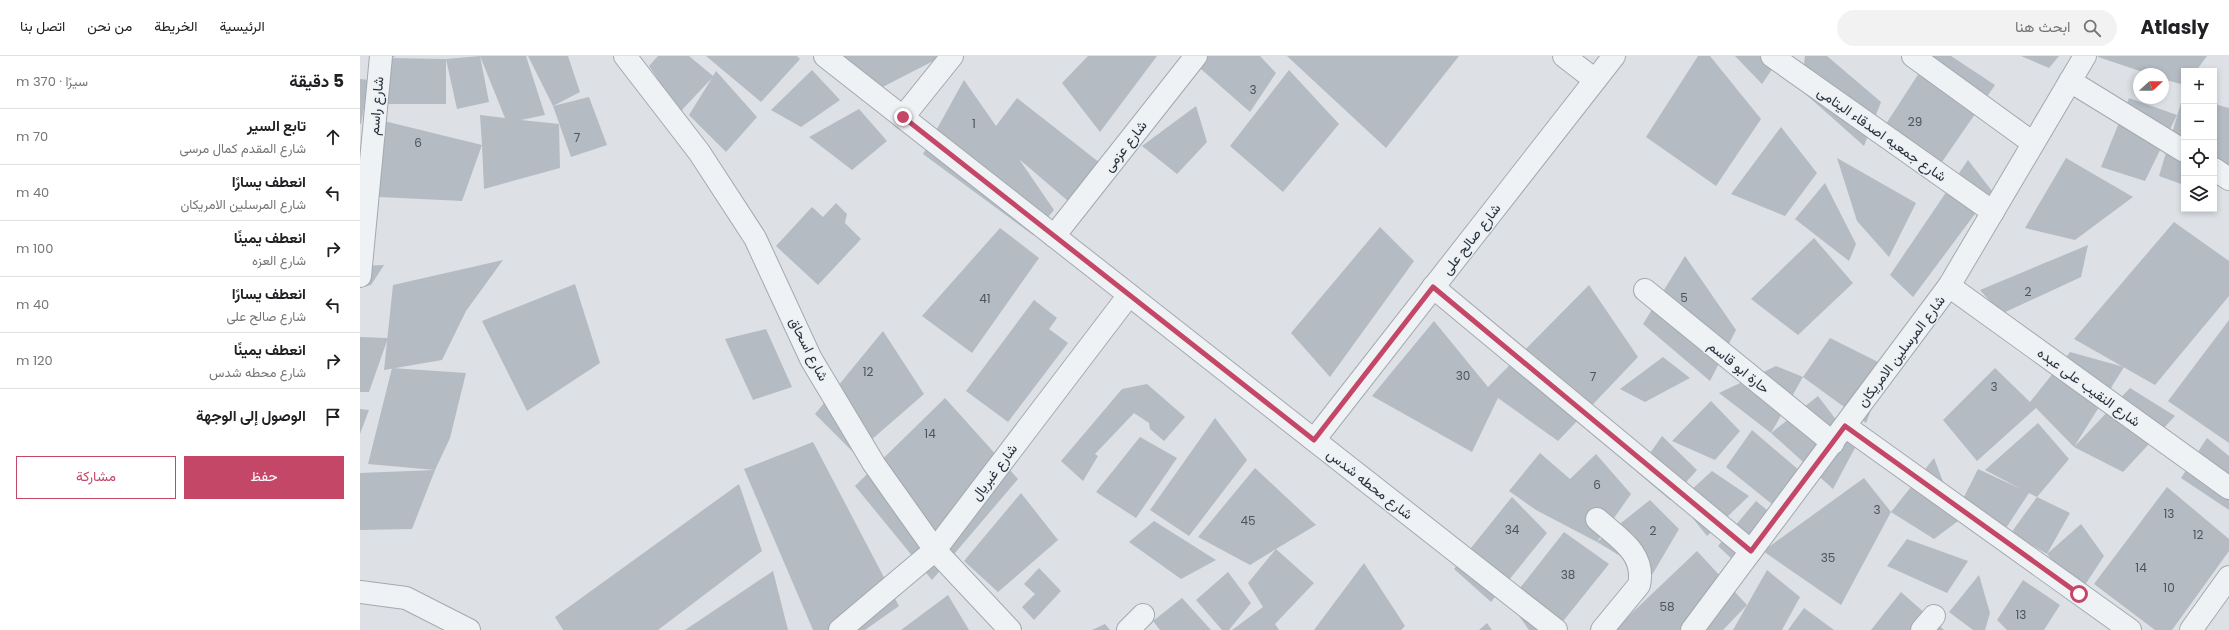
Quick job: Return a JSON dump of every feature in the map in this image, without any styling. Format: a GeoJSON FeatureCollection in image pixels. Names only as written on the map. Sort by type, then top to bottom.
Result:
{"type":"FeatureCollection","features":[{"type":"Feature","properties":{"kind":"street","name":"شارع راسم"},"geometry":{"type":"LineString","coordinates":[[360,276],[381,56]]}},
{"type":"Feature","properties":{"kind":"street","name":"شارع اسحاق"},"geometry":{"type":"LineString","coordinates":[[625,56],[699,152],[755,238],[811,359],[874,464],[935,550],[1010,630]]}},
{"type":"Feature","properties":{"kind":"street","name":"شارع محطه شدس"},"geometry":{"type":"LineString","coordinates":[[825,56],[1314,440],[1545,627]]}},
{"type":"Feature","properties":{"kind":"street"},"geometry":{"type":"LineString","coordinates":[[903,117],[952,56]]}},
{"type":"Feature","properties":{"kind":"street","name":"شارع عزمى"},"geometry":{"type":"LineString","coordinates":[[1054,236],[1196,56]]}},
{"type":"Feature","properties":{"kind":"street"},"geometry":{"type":"LineString","coordinates":[[1564,56],[1595,80]]}},
{"type":"Feature","properties":{"kind":"street","name":"شارع صالح على"},"geometry":{"type":"LineString","coordinates":[[1314,440],[1614,56]]}},
{"type":"Feature","properties":{"kind":"street","name":"شارع جمعيه اصدقاء اليتامى"},"geometry":{"type":"LineString","coordinates":[[1772,56],[1993,212]]}},
{"type":"Feature","properties":{"kind":"street"},"geometry":{"type":"LineString","coordinates":[[1913,56],[2033,143]]}},
{"type":"Feature","properties":{"kind":"street","name":"شارع المرسلين الامريكان"},"geometry":{"type":"LineString","coordinates":[[1692,630],[1949,286],[2085,56]]}},
{"type":"Feature","properties":{"kind":"street"},"geometry":{"type":"LineString","coordinates":[[2070,81],[2181,149]]}},
{"type":"Feature","properties":{"kind":"street"},"geometry":{"type":"LineString","coordinates":[[2217,171],[2229,179]]}},
{"type":"Feature","properties":{"kind":"street","name":"شارع النقيب على عبده"},"geometry":{"type":"LineString","coordinates":[[1949,286],[2229,488]]}},
{"type":"Feature","properties":{"kind":"street"},"geometry":{"type":"LineString","coordinates":[[1433,287],[1751,551]]}},
{"type":"Feature","properties":{"kind":"street","name":"حارة ابو قاسم"},"geometry":{"type":"LineString","coordinates":[[1645,290],[1839,434],[2130,630]]}},
{"type":"Feature","properties":{"kind":"street","name":"شارع غبريال"},"geometry":{"type":"LineString","coordinates":[[840,630],[935,550],[1129,295]]}},
{"type":"Feature","properties":{"kind":"street"},"geometry":{"type":"LineString","coordinates":[[1596,519],[1637,557],[1641,576],[1639,585],[1602,630]]}},
{"type":"Feature","properties":{"kind":"street"},"geometry":{"type":"LineString","coordinates":[[2191,630],[2229,577]]}},
{"type":"Feature","properties":{"kind":"street"},"geometry":{"type":"LineString","coordinates":[[360,592],[406,598],[469,630]]}},
{"type":"Feature","properties":{"kind":"building"},"geometry":{"type":"Polygon","coordinates":[[[389,56],[396,56],[390,58],[446,59],[446,104],[385,104],[389,56]]]}},
{"type":"Feature","properties":{"kind":"building"},"geometry":{"type":"Polygon","coordinates":[[[480,56],[489,102],[457,109],[446,59],[480,56]]]}},
{"type":"Feature","properties":{"kind":"building"},"geometry":{"type":"Polygon","coordinates":[[[480,56],[526,56],[545,115],[521,120],[559,124],[560,168],[484,189],[480,115],[505,118],[480,56]]]}},
{"type":"Feature","properties":{"kind":"building"},"geometry":{"type":"Polygon","coordinates":[[[528,56],[568,56],[580,92],[553,106],[528,56]]]}},
{"type":"Feature","properties":{"kind":"building"},"geometry":{"type":"Polygon","coordinates":[[[658,56],[689,56],[713,76],[716,71],[757,117],[726,152],[689,115],[712,78],[680,112],[649,66],[658,56]]]}},
{"type":"Feature","properties":{"kind":"building"},"geometry":{"type":"Polygon","coordinates":[[[706,56],[797,56],[800,59],[761,102],[706,56]]]}},
{"type":"Feature","properties":{"kind":"building"},"geometry":{"type":"Polygon","coordinates":[[[832,56],[937,56],[939,58],[871,93],[832,56]]]}},
{"type":"Feature","properties":{"kind":"building"},"geometry":{"type":"Polygon","coordinates":[[[1088,56],[1157,56],[1100,132],[1062,83],[1088,56]]]}},
{"type":"Feature","properties":{"kind":"building"},"geometry":{"type":"Polygon","coordinates":[[[1186,56],[1260,56],[1276,73],[1250,112],[1186,56]]]}},
{"type":"Feature","properties":{"kind":"building"},"geometry":{"type":"Polygon","coordinates":[[[1287,56],[1459,56],[1386,148],[1287,56]]]}},
{"type":"Feature","properties":{"kind":"building"},"geometry":{"type":"Polygon","coordinates":[[[1698,56],[1710,56],[1761,119],[1716,186],[1646,137],[1698,56]]]}},
{"type":"Feature","properties":{"kind":"building"},"geometry":{"type":"Polygon","coordinates":[[[1735,56],[1781,56],[1762,84],[1735,56]]]}},
{"type":"Feature","properties":{"kind":"building"},"geometry":{"type":"Polygon","coordinates":[[[1805,56],[1827,56],[1881,102],[1864,146],[1801,90],[1805,56]]]}},
{"type":"Feature","properties":{"kind":"building"},"geometry":{"type":"Polygon","coordinates":[[[1930,56],[1951,56],[1995,85],[1942,162],[1886,124],[1930,56]]]}},
{"type":"Feature","properties":{"kind":"building"},"geometry":{"type":"Polygon","coordinates":[[[2021,56],[2059,56],[2049,68],[2021,56]]]}},
{"type":"Feature","properties":{"kind":"building"},"geometry":{"type":"Polygon","coordinates":[[[2207,56],[2198,68],[2181,68],[2181,84],[2169,81],[2169,68],[2133,69],[2098,57],[2207,56]]]}},
{"type":"Feature","properties":{"kind":"building"},"geometry":{"type":"Polygon","coordinates":[[[812,70],[840,100],[801,127],[771,110],[812,70]]]}},
{"type":"Feature","properties":{"kind":"building"},"geometry":{"type":"Polygon","coordinates":[[[1289,70],[1339,124],[1283,192],[1230,146],[1289,70]]]}},
{"type":"Feature","properties":{"kind":"building"},"geometry":{"type":"Polygon","coordinates":[[[360,79],[369,80],[361,124],[360,124],[360,79]]]}},
{"type":"Feature","properties":{"kind":"building"},"geometry":{"type":"Polygon","coordinates":[[[964,80],[996,126],[1017,98],[1100,163],[1068,201],[1019,159],[1054,210],[1033,235],[923,154],[964,80]]]}},
{"type":"Feature","properties":{"kind":"building"},"geometry":{"type":"Polygon","coordinates":[[[589,97],[607,145],[571,157],[553,106],[589,97]]]}},
{"type":"Feature","properties":{"kind":"building"},"geometry":{"type":"Polygon","coordinates":[[[2129,98],[2133,99],[2133,104],[2146,104],[2177,115],[2145,181],[2101,167],[2129,98]]]}},
{"type":"Feature","properties":{"kind":"building"},"geometry":{"type":"Polygon","coordinates":[[[2181,103],[2181,184],[2159,176],[2181,103]]]}},
{"type":"Feature","properties":{"kind":"building"},"geometry":{"type":"Polygon","coordinates":[[[2217,105],[2229,108],[2229,168],[2217,180],[2217,105]]]}},
{"type":"Feature","properties":{"kind":"building"},"geometry":{"type":"Polygon","coordinates":[[[1196,106],[1207,142],[1177,174],[1142,146],[1196,106]]]}},
{"type":"Feature","properties":{"kind":"building"},"geometry":{"type":"Polygon","coordinates":[[[859,109],[887,141],[852,170],[809,137],[859,109]]]}},
{"type":"Feature","properties":{"kind":"building"},"geometry":{"type":"Polygon","coordinates":[[[384,121],[482,145],[462,201],[379,197],[384,121]]]}},
{"type":"Feature","properties":{"kind":"building"},"geometry":{"type":"Polygon","coordinates":[[[1781,127],[1817,173],[1785,216],[1731,194],[1781,127]]]}},
{"type":"Feature","properties":{"kind":"building"},"geometry":{"type":"Polygon","coordinates":[[[1837,158],[1916,203],[1889,257],[1857,221],[1837,158]]]}},
{"type":"Feature","properties":{"kind":"building"},"geometry":{"type":"Polygon","coordinates":[[[2066,158],[2133,197],[2075,240],[2025,228],[2066,158]]]}},
{"type":"Feature","properties":{"kind":"building"},"geometry":{"type":"Polygon","coordinates":[[[1968,160],[1992,191],[1913,297],[1890,275],[1968,160]]]}},
{"type":"Feature","properties":{"kind":"building"},"geometry":{"type":"Polygon","coordinates":[[[1825,183],[1856,244],[1849,261],[1795,219],[1825,183]]]}},
{"type":"Feature","properties":{"kind":"building"},"geometry":{"type":"Polygon","coordinates":[[[836,203],[847,214],[845,223],[861,239],[818,285],[776,246],[812,207],[823,217],[836,203]]]}},
{"type":"Feature","properties":{"kind":"building"},"geometry":{"type":"Polygon","coordinates":[[[2174,222],[2229,261],[2229,296],[2155,385],[2074,339],[2174,222]]]}},
{"type":"Feature","properties":{"kind":"building"},"geometry":{"type":"Polygon","coordinates":[[[1380,227],[1414,261],[1330,377],[1291,333],[1380,227]]]}},
{"type":"Feature","properties":{"kind":"building"},"geometry":{"type":"Polygon","coordinates":[[[1000,228],[1039,258],[972,353],[922,316],[1000,228]]]}},
{"type":"Feature","properties":{"kind":"building"},"geometry":{"type":"Polygon","coordinates":[[[1814,238],[1853,283],[1798,335],[1751,299],[1814,238]]]}},
{"type":"Feature","properties":{"kind":"building"},"geometry":{"type":"Polygon","coordinates":[[[2088,245],[2081,277],[2001,314],[1980,290],[2088,245]]]}},
{"type":"Feature","properties":{"kind":"building"},"geometry":{"type":"Polygon","coordinates":[[[1685,256],[1736,330],[1710,381],[1643,324],[1685,256]]]}},
{"type":"Feature","properties":{"kind":"building"},"geometry":{"type":"Polygon","coordinates":[[[503,260],[466,311],[442,360],[384,370],[393,285],[503,260]]]}},
{"type":"Feature","properties":{"kind":"building"},"geometry":{"type":"Polygon","coordinates":[[[384,265],[371,285],[360,288],[360,266],[384,265]]]}},
{"type":"Feature","properties":{"kind":"building"},"geometry":{"type":"Polygon","coordinates":[[[575,284],[600,363],[527,411],[482,321],[575,284]]]}},
{"type":"Feature","properties":{"kind":"building"},"geometry":{"type":"Polygon","coordinates":[[[1589,285],[1638,357],[1558,441],[1498,398],[1472,452],[1372,396],[1434,321],[1488,387],[1589,285]]]}},
{"type":"Feature","properties":{"kind":"building"},"geometry":{"type":"Polygon","coordinates":[[[1034,300],[1057,318],[1049,329],[1068,343],[1008,422],[966,391],[1034,300]]]}},
{"type":"Feature","properties":{"kind":"building"},"geometry":{"type":"Polygon","coordinates":[[[2229,320],[2229,443],[2168,401],[2229,320]]]}},
{"type":"Feature","properties":{"kind":"building"},"geometry":{"type":"Polygon","coordinates":[[[766,329],[792,387],[753,400],[725,339],[766,329]]]}},
{"type":"Feature","properties":{"kind":"building"},"geometry":{"type":"Polygon","coordinates":[[[883,331],[924,394],[855,454],[815,414],[883,331]]]}},
{"type":"Feature","properties":{"kind":"building"},"geometry":{"type":"Polygon","coordinates":[[[360,337],[388,338],[369,392],[360,392],[360,337]]]}},
{"type":"Feature","properties":{"kind":"building"},"geometry":{"type":"Polygon","coordinates":[[[1830,338],[1888,367],[1866,423],[1803,377],[1830,338]]]}},
{"type":"Feature","properties":{"kind":"building"},"geometry":{"type":"Polygon","coordinates":[[[2070,352],[2124,367],[2074,447],[2036,408],[1977,461],[1943,420],[1995,368],[2030,402],[2070,352]]]}},
{"type":"Feature","properties":{"kind":"building"},"geometry":{"type":"Polygon","coordinates":[[[1663,357],[1690,378],[1645,402],[1620,389],[1663,357]]]}},
{"type":"Feature","properties":{"kind":"building"},"geometry":{"type":"Polygon","coordinates":[[[1776,366],[1803,377],[1771,433],[1719,393],[1776,366]]]}},
{"type":"Feature","properties":{"kind":"building"},"geometry":{"type":"Polygon","coordinates":[[[392,368],[466,373],[450,438],[435,470],[368,464],[392,368]]]}},
{"type":"Feature","properties":{"kind":"building"},"geometry":{"type":"Polygon","coordinates":[[[1147,384],[1185,417],[1164,441],[1150,429],[1149,423],[1134,413],[1095,454],[1098,456],[1083,481],[1061,461],[1122,389],[1147,384]]]}},
{"type":"Feature","properties":{"kind":"building"},"geometry":{"type":"Polygon","coordinates":[[[2130,388],[2175,416],[2123,472],[2074,447],[2130,388]]]}},
{"type":"Feature","properties":{"kind":"building"},"geometry":{"type":"Polygon","coordinates":[[[1818,396],[1856,446],[1833,489],[1771,433],[1818,396]]]}},
{"type":"Feature","properties":{"kind":"building"},"geometry":{"type":"Polygon","coordinates":[[[945,398],[1018,479],[932,580],[855,486],[945,398]]]}},
{"type":"Feature","properties":{"kind":"building"},"geometry":{"type":"Polygon","coordinates":[[[1711,401],[1740,431],[1715,460],[1672,441],[1711,401]]]}},
{"type":"Feature","properties":{"kind":"building"},"geometry":{"type":"Polygon","coordinates":[[[360,409],[369,410],[360,434],[360,409]]]}},
{"type":"Feature","properties":{"kind":"building"},"geometry":{"type":"Polygon","coordinates":[[[1215,418],[1247,460],[1189,536],[1150,510],[1215,418]]]}},
{"type":"Feature","properties":{"kind":"building"},"geometry":{"type":"Polygon","coordinates":[[[2038,423],[2069,459],[2037,497],[2029,493],[2006,528],[1964,497],[1978,469],[2021,489],[1985,470],[2038,423]]]}},
{"type":"Feature","properties":{"kind":"building"},"geometry":{"type":"Polygon","coordinates":[[[1752,430],[1807,477],[1773,505],[1726,467],[1752,430]]]}},
{"type":"Feature","properties":{"kind":"building"},"geometry":{"type":"Polygon","coordinates":[[[1662,436],[1697,470],[1670,500],[1637,472],[1662,436]]]}},
{"type":"Feature","properties":{"kind":"building"},"geometry":{"type":"Polygon","coordinates":[[[1140,437],[1177,458],[1136,518],[1096,492],[1140,437]]]}},
{"type":"Feature","properties":{"kind":"building"},"geometry":{"type":"Polygon","coordinates":[[[2207,438],[2229,456],[2229,510],[2181,478],[2207,438]]]}},
{"type":"Feature","properties":{"kind":"building"},"geometry":{"type":"Polygon","coordinates":[[[813,442],[899,606],[865,630],[813,630],[744,469],[813,442]]]}},
{"type":"Feature","properties":{"kind":"building"},"geometry":{"type":"Polygon","coordinates":[[[1540,453],[1570,479],[1596,454],[1631,494],[1597,542],[1536,510],[1509,491],[1540,453]]]}},
{"type":"Feature","properties":{"kind":"building"},"geometry":{"type":"Polygon","coordinates":[[[1934,458],[1958,521],[1934,539],[1891,512],[1934,458]]]}},
{"type":"Feature","properties":{"kind":"building"},"geometry":{"type":"Polygon","coordinates":[[[1255,468],[1316,525],[1250,565],[1198,537],[1255,468]]]}},
{"type":"Feature","properties":{"kind":"building"},"geometry":{"type":"Polygon","coordinates":[[[435,470],[412,529],[360,530],[360,473],[435,470]]]}},
{"type":"Feature","properties":{"kind":"building"},"geometry":{"type":"Polygon","coordinates":[[[1712,471],[1749,496],[1707,536],[1679,501],[1712,471]]]}},
{"type":"Feature","properties":{"kind":"building"},"geometry":{"type":"Polygon","coordinates":[[[1864,478],[1891,512],[1841,605],[1763,551],[1864,478]]]}},
{"type":"Feature","properties":{"kind":"building"},"geometry":{"type":"Polygon","coordinates":[[[739,484],[762,551],[658,630],[563,630],[555,617],[739,484]]]}},
{"type":"Feature","properties":{"kind":"building"},"geometry":{"type":"Polygon","coordinates":[[[2167,487],[2229,539],[2229,551],[2172,630],[2155,630],[2094,584],[2167,487]]]}},
{"type":"Feature","properties":{"kind":"building"},"geometry":{"type":"Polygon","coordinates":[[[1021,493],[1058,540],[998,592],[964,561],[1021,493]]]}},
{"type":"Feature","properties":{"kind":"building"},"geometry":{"type":"Polygon","coordinates":[[[1512,497],[1547,533],[1491,602],[1454,569],[1512,497]]]}},
{"type":"Feature","properties":{"kind":"building"},"geometry":{"type":"Polygon","coordinates":[[[2037,497],[2070,513],[2047,554],[2011,533],[2037,497]]]}},
{"type":"Feature","properties":{"kind":"building"},"geometry":{"type":"Polygon","coordinates":[[[1650,500],[1679,529],[1652,575],[1597,542],[1650,500]]]}},
{"type":"Feature","properties":{"kind":"building"},"geometry":{"type":"Polygon","coordinates":[[[1756,501],[1783,523],[1747,573],[1718,546],[1756,501]]]}},
{"type":"Feature","properties":{"kind":"building"},"geometry":{"type":"Polygon","coordinates":[[[1154,521],[1216,560],[1181,579],[1129,542],[1154,521]]]}},
{"type":"Feature","properties":{"kind":"building"},"geometry":{"type":"Polygon","coordinates":[[[2081,524],[2104,556],[2079,594],[2047,554],[2081,524]]]}},
{"type":"Feature","properties":{"kind":"building"},"geometry":{"type":"Polygon","coordinates":[[[1564,532],[1609,564],[1556,630],[1529,630],[1509,602],[1564,532]]]}},
{"type":"Feature","properties":{"kind":"building"},"geometry":{"type":"Polygon","coordinates":[[[1907,539],[1968,561],[1947,593],[1887,566],[1907,539]]]}},
{"type":"Feature","properties":{"kind":"building"},"geometry":{"type":"Polygon","coordinates":[[[1276,549],[1314,583],[1275,624],[1279,630],[1232,630],[1263,607],[1248,583],[1276,549]]]}},
{"type":"Feature","properties":{"kind":"building"},"geometry":{"type":"Polygon","coordinates":[[[1697,551],[1747,605],[1723,630],[1614,630],[1697,551]]]}},
{"type":"Feature","properties":{"kind":"building"},"geometry":{"type":"Polygon","coordinates":[[[1364,563],[1405,626],[1401,630],[1314,630],[1364,563]]]}},
{"type":"Feature","properties":{"kind":"building"},"geometry":{"type":"Polygon","coordinates":[[[1039,568],[1061,591],[1034,620],[1022,607],[1035,594],[1024,584],[1039,568]]]}},
{"type":"Feature","properties":{"kind":"building"},"geometry":{"type":"Polygon","coordinates":[[[1767,570],[1800,597],[1782,630],[1733,630],[1767,570]]]}},
{"type":"Feature","properties":{"kind":"building"},"geometry":{"type":"Polygon","coordinates":[[[773,571],[788,630],[685,630],[773,571]]]}},
{"type":"Feature","properties":{"kind":"building"},"geometry":{"type":"Polygon","coordinates":[[[1228,572],[1251,603],[1229,630],[1222,630],[1196,600],[1228,572]]]}},
{"type":"Feature","properties":{"kind":"building"},"geometry":{"type":"Polygon","coordinates":[[[1979,575],[1990,613],[1985,630],[1973,630],[1949,612],[1979,575]]]}},
{"type":"Feature","properties":{"kind":"building"},"geometry":{"type":"Polygon","coordinates":[[[2023,580],[2060,605],[2044,630],[2007,630],[1997,620],[2023,580]]]}},
{"type":"Feature","properties":{"kind":"building"},"geometry":{"type":"Polygon","coordinates":[[[1901,592],[1944,630],[1871,630],[1901,592]]]}},
{"type":"Feature","properties":{"kind":"building"},"geometry":{"type":"Polygon","coordinates":[[[948,595],[969,630],[901,630],[948,595]]]}},
{"type":"Feature","properties":{"kind":"building"},"geometry":{"type":"Polygon","coordinates":[[[1182,598],[1211,630],[1160,630],[1153,621],[1182,598]]]}},
{"type":"Feature","properties":{"kind":"building"},"geometry":{"type":"Polygon","coordinates":[[[1804,608],[1834,630],[1788,630],[1804,608]]]}},
{"type":"Feature","properties":{"kind":"building"},"geometry":{"type":"Polygon","coordinates":[[[1487,623],[1492,630],[1479,630],[1487,623]]]}},
{"type":"Feature","properties":{"kind":"building"},"geometry":{"type":"Polygon","coordinates":[[[1105,624],[1110,630],[1092,630],[1105,624]]]}},
{"type":"Feature","properties":{"kind":"route"},"geometry":{"type":"LineString","coordinates":[[903,117],[1314,440],[1433,287],[1751,551],[1845,426],[2079,594]]}}]}
